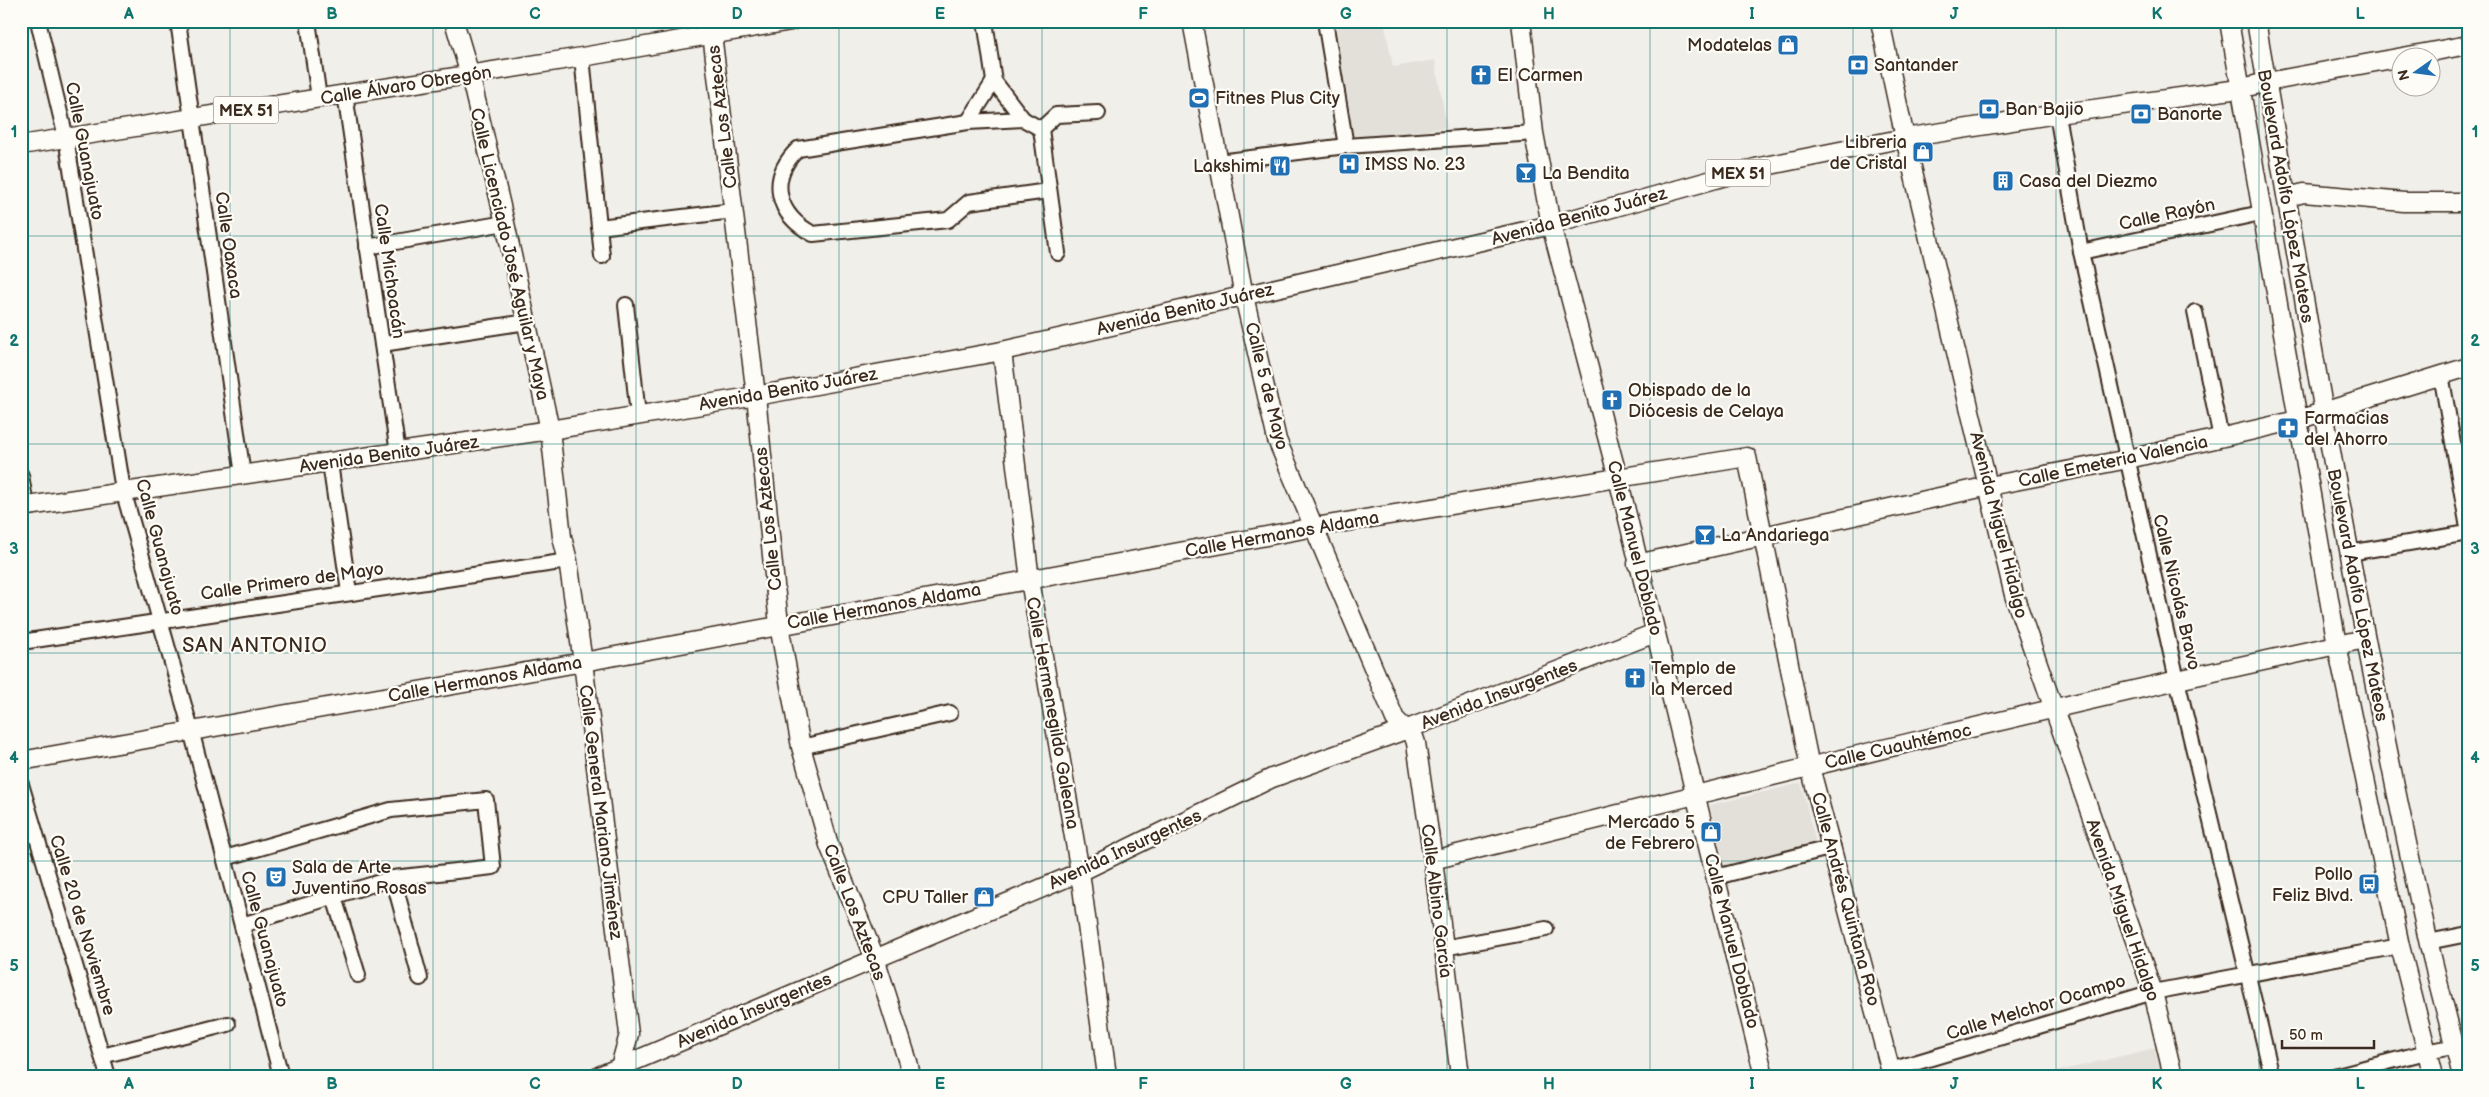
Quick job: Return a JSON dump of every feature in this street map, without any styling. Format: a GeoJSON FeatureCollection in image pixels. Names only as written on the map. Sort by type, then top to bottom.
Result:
{"type":"FeatureCollection","features":[{"type":"Feature","properties":{"kind":"main road","name":"Calle Licenciado José Aguilar y Maya"},"geometry":{"type":"LineString","coordinates":[[454,21],[470,75],[505,224],[550,430]]}},
{"type":"Feature","properties":{"kind":"main road","name":"Calle Álvaro Obregón"},"geometry":{"type":"LineString","coordinates":[[21,145],[582,57],[791,21]]}},
{"type":"Feature","properties":{"kind":"main road","name":"Calle 5 de Mayo"},"geometry":{"type":"LineString","coordinates":[[1192,21],[1244,296],[1278,440],[1394,719],[1405,730]]}},
{"type":"Feature","properties":{"kind":"main road","name":"Calle Manuel Doblado"},"geometry":{"type":"LineString","coordinates":[[1521,21],[1534,133],[1552,225],[1618,478],[1637,564],[1696,794],[1764,1076]]}},
{"type":"Feature","properties":{"kind":"main road","name":"Avenida Miguel Hidalgo"},"geometry":{"type":"LineString","coordinates":[[1880,21],[1905,138],[2014,595],[2153,992],[2173,1076]]}},
{"type":"Feature","properties":{"kind":"main road","name":"Boulevard Adolfo López Mateos"},"geometry":{"type":"LineString","coordinates":[[2229,21],[2239,89],[2337,645],[2400,946],[2433,1076]]}},
{"type":"Feature","properties":{"kind":"main road","name":"Boulevard Adolfo López Mateos"},"geometry":{"type":"LineString","coordinates":[[2256,21],[2364,639],[2428,942],[2461,1045],[2462,1076]]}},
{"type":"Feature","properties":{"kind":"main road","name":"Calle Los Aztecas"},"geometry":{"type":"LineString","coordinates":[[712,34],[756,396],[779,625],[801,747],[829,845],[875,958],[911,1076]]}},
{"type":"Feature","properties":{"kind":"main road","name":"MEX 51"},"geometry":{"type":"LineString","coordinates":[[2239,89],[2267,82],[2468,45]]}},
{"type":"Feature","properties":{"kind":"main road","name":"Avenida Benito Juárez"},"geometry":{"type":"LineString","coordinates":[[24,506],[123,490],[330,463],[550,430],[756,396],[1002,350],[1552,225],[1755,168],[1905,138],[2057,114],[2239,89]]}},
{"type":"Feature","properties":{"kind":"main road"},"geometry":{"type":"LineString","coordinates":[[2286,197],[2304,193],[2404,202],[2468,202]]}},
{"type":"Feature","properties":{"kind":"main road","name":"Calle Hermenegildo Galeana"},"geometry":{"type":"LineString","coordinates":[[1002,350],[1030,580],[1080,872],[1107,1076]]}},
{"type":"Feature","properties":{"kind":"main road","name":"Calle Emeteria Valencia"},"geometry":{"type":"LineString","coordinates":[[1637,564],[1989,486],[2128,460],[2297,420],[2468,367]]}},
{"type":"Feature","properties":{"kind":"main road","name":"Calle General Mariano Jiménez"},"geometry":{"type":"LineString","coordinates":[[550,430],[562,537],[568,562],[583,662],[629,1034],[621,1072]]}},
{"type":"Feature","properties":{"kind":"main road","name":"Calle Hermanos Aldama"},"geometry":{"type":"LineString","coordinates":[[21,761],[583,662],[1315,527],[1747,457]]}},
{"type":"Feature","properties":{"kind":"main road","name":"Calle Andrés Quintana Roo"},"geometry":{"type":"LineString","coordinates":[[1747,457],[1810,767],[1833,847],[1891,1073]]}},
{"type":"Feature","properties":{"kind":"main road","name":"Avenida Insurgentes"},"geometry":{"type":"LineString","coordinates":[[600,1076],[621,1072],[875,958],[1080,872],[1272,778],[1405,730],[1655,633]]}},
{"type":"Feature","properties":{"kind":"main road","name":"Calle Cuauhtémoc"},"geometry":{"type":"LineString","coordinates":[[1433,860],[1696,794],[2053,709],[2364,639]]}},
{"type":"Feature","properties":{"kind":"main road","name":"Calle Albino García"},"geometry":{"type":"LineString","coordinates":[[1405,730],[1416,743],[1433,860],[1460,1076]]}},
{"type":"Feature","properties":{"kind":"street","name":"Calle Guanajuato"},"geometry":{"type":"LineString","coordinates":[[38,21],[66,138],[123,490],[225,858],[282,1076]]}},
{"type":"Feature","properties":{"kind":"street","name":"Calle Oaxaca"},"geometry":{"type":"LineString","coordinates":[[178,21],[243,475]]}},
{"type":"Feature","properties":{"kind":"street"},"geometry":{"type":"LineString","coordinates":[[308,21],[319,98]]}},
{"type":"Feature","properties":{"kind":"street"},"geometry":{"type":"LineString","coordinates":[[985,21],[994,81],[1023,119],[1041,129]]}},
{"type":"Feature","properties":{"kind":"street"},"geometry":{"type":"LineString","coordinates":[[1325,21],[1346,146]]}},
{"type":"Feature","properties":{"kind":"street"},"geometry":{"type":"LineString","coordinates":[[582,57],[602,256]]}},
{"type":"Feature","properties":{"kind":"street"},"geometry":{"type":"LineString","coordinates":[[968,122],[994,81]]}},
{"type":"Feature","properties":{"kind":"street","name":"Calle Michoacán"},"geometry":{"type":"LineString","coordinates":[[345,94],[398,453]]}},
{"type":"Feature","properties":{"kind":"street"},"geometry":{"type":"LineString","coordinates":[[1041,129],[1056,115],[1098,113]]}},
{"type":"Feature","properties":{"kind":"street","name":"Calle Nicolás Bravo"},"geometry":{"type":"LineString","coordinates":[[2057,114],[2081,252],[2177,680],[2272,1076]]}},
{"type":"Feature","properties":{"kind":"street"},"geometry":{"type":"LineString","coordinates":[[1023,119],[968,122],[798,149],[786,160],[779,176],[780,192],[786,212],[797,226],[813,234],[948,220],[969,202],[1048,191]]}},
{"type":"Feature","properties":{"kind":"street"},"geometry":{"type":"LineString","coordinates":[[1041,129],[1058,253]]}},
{"type":"Feature","properties":{"kind":"street"},"geometry":{"type":"LineString","coordinates":[[1219,162],[1346,146],[1534,133]]}},
{"type":"Feature","properties":{"kind":"street"},"geometry":{"type":"LineString","coordinates":[[599,227],[733,211]]}},
{"type":"Feature","properties":{"kind":"street","name":"Calle Rayón"},"geometry":{"type":"LineString","coordinates":[[2081,252],[2261,213]]}},
{"type":"Feature","properties":{"kind":"street"},"geometry":{"type":"LineString","coordinates":[[367,247],[505,224]]}},
{"type":"Feature","properties":{"kind":"street"},"geometry":{"type":"LineString","coordinates":[[626,305],[638,415]]}},
{"type":"Feature","properties":{"kind":"street"},"geometry":{"type":"LineString","coordinates":[[2195,312],[2221,438]]}},
{"type":"Feature","properties":{"kind":"street"},"geometry":{"type":"LineString","coordinates":[[382,344],[526,322]]}},
{"type":"Feature","properties":{"kind":"street"},"geometry":{"type":"LineString","coordinates":[[2441,374],[2468,528]]}},
{"type":"Feature","properties":{"kind":"street"},"geometry":{"type":"LineString","coordinates":[[330,463],[349,592]]}},
{"type":"Feature","properties":{"kind":"street"},"geometry":{"type":"LineString","coordinates":[[21,475],[24,506]]}},
{"type":"Feature","properties":{"kind":"street"},"geometry":{"type":"LineString","coordinates":[[2349,553],[2468,533]]}},
{"type":"Feature","properties":{"kind":"street","name":"Calle Primero de Mayo"},"geometry":{"type":"LineString","coordinates":[[21,642],[349,592],[568,562]]}},
{"type":"Feature","properties":{"kind":"street"},"geometry":{"type":"LineString","coordinates":[[801,747],[950,713]]}},
{"type":"Feature","properties":{"kind":"street","name":"Calle 20 de Noviembre"},"geometry":{"type":"LineString","coordinates":[[21,784],[108,1076]]}},
{"type":"Feature","properties":{"kind":"street"},"geometry":{"type":"LineString","coordinates":[[225,858],[391,810],[486,800],[493,867],[393,878],[242,925]]}},
{"type":"Feature","properties":{"kind":"street"},"geometry":{"type":"LineString","coordinates":[[1716,877],[1833,847]]}},
{"type":"Feature","properties":{"kind":"street"},"geometry":{"type":"LineString","coordinates":[[393,878],[420,978]]}},
{"type":"Feature","properties":{"kind":"street"},"geometry":{"type":"LineString","coordinates":[[334,897],[358,975]]}},
{"type":"Feature","properties":{"kind":"street"},"geometry":{"type":"LineString","coordinates":[[1443,948],[1546,929]]}},
{"type":"Feature","properties":{"kind":"street"},"geometry":{"type":"LineString","coordinates":[[2428,942],[2468,934]]}},
{"type":"Feature","properties":{"kind":"street","name":"Calle Melchor Ocampo"},"geometry":{"type":"LineString","coordinates":[[1891,1073],[2153,992],[2400,946]]}},
{"type":"Feature","properties":{"kind":"street"},"geometry":{"type":"LineString","coordinates":[[102,1056],[228,1024]]}},
{"type":"Feature","properties":{"kind":"street"},"geometry":{"type":"LineString","coordinates":[[2334,1076],[2461,1045]]}},
{"type":"Feature","properties":{"kind":"shaded area"},"geometry":{"type":"Polygon","coordinates":[[[1335,21],[1384,21],[1393,67],[1435,60],[1447,128],[1354,139],[1335,21]]]}},
{"type":"Feature","properties":{"kind":"shaded area"},"geometry":{"type":"Polygon","coordinates":[[[1801,783],[1816,843],[1723,866],[1710,805],[1801,783]]]}},
{"type":"Feature","properties":{"kind":"shaded area"},"geometry":{"type":"Polygon","coordinates":[[[2155,1048],[2162,1076],[2038,1076],[2155,1048]]]}},
{"type":"Feature","properties":{"kind":"place","name":"Modatelas"},"geometry":{"type":"Point","coordinates":[1788,45]}},
{"type":"Feature","properties":{"kind":"place","name":"Santander"},"geometry":{"type":"Point","coordinates":[1858,65]}},
{"type":"Feature","properties":{"kind":"place","name":"El Carmen"},"geometry":{"type":"Point","coordinates":[1481,75]}},
{"type":"Feature","properties":{"kind":"place","name":"Fitnes Plus City"},"geometry":{"type":"Point","coordinates":[1199,98]}},
{"type":"Feature","properties":{"kind":"place","name":"Ban Bajio"},"geometry":{"type":"Point","coordinates":[1989,109]}},
{"type":"Feature","properties":{"kind":"place","name":"Banorte"},"geometry":{"type":"Point","coordinates":[2141,114]}},
{"type":"Feature","properties":{"kind":"place","name":"Libreria de Cristal"},"geometry":{"type":"Point","coordinates":[1923,152]}},
{"type":"Feature","properties":{"kind":"place","name":"IMSS No. 23"},"geometry":{"type":"Point","coordinates":[1349,164]}},
{"type":"Feature","properties":{"kind":"place","name":"Lakshimi"},"geometry":{"type":"Point","coordinates":[1280,166]}},
{"type":"Feature","properties":{"kind":"place","name":"La Bendita"},"geometry":{"type":"Point","coordinates":[1526,173]}},
{"type":"Feature","properties":{"kind":"place","name":"Casa del Diezmo"},"geometry":{"type":"Point","coordinates":[2003,181]}},
{"type":"Feature","properties":{"kind":"place","name":"Obispado de la Diócesis de Celaya"},"geometry":{"type":"Point","coordinates":[1612,400]}},
{"type":"Feature","properties":{"kind":"place","name":"Farmacias del Ahorro"},"geometry":{"type":"Point","coordinates":[2288,428]}},
{"type":"Feature","properties":{"kind":"place","name":"La Andariega"},"geometry":{"type":"Point","coordinates":[1705,535]}},
{"type":"Feature","properties":{"kind":"place","name":"Templo de la Merced"},"geometry":{"type":"Point","coordinates":[1635,678]}},
{"type":"Feature","properties":{"kind":"place","name":"Mercado 5 de Febrero"},"geometry":{"type":"Point","coordinates":[1711,832]}},
{"type":"Feature","properties":{"kind":"place","name":"Sala de Arte Juventino Rosas"},"geometry":{"type":"Point","coordinates":[276,877]}},
{"type":"Feature","properties":{"kind":"place","name":"Pollo Feliz Blvd."},"geometry":{"type":"Point","coordinates":[2369,884]}},
{"type":"Feature","properties":{"kind":"place","name":"CPU Taller"},"geometry":{"type":"Point","coordinates":[984,897]}},
{"type":"Feature","properties":{"kind":"district","name":"SAN ANTONIO"},"geometry":{"type":"Point","coordinates":[255,645]}}]}
